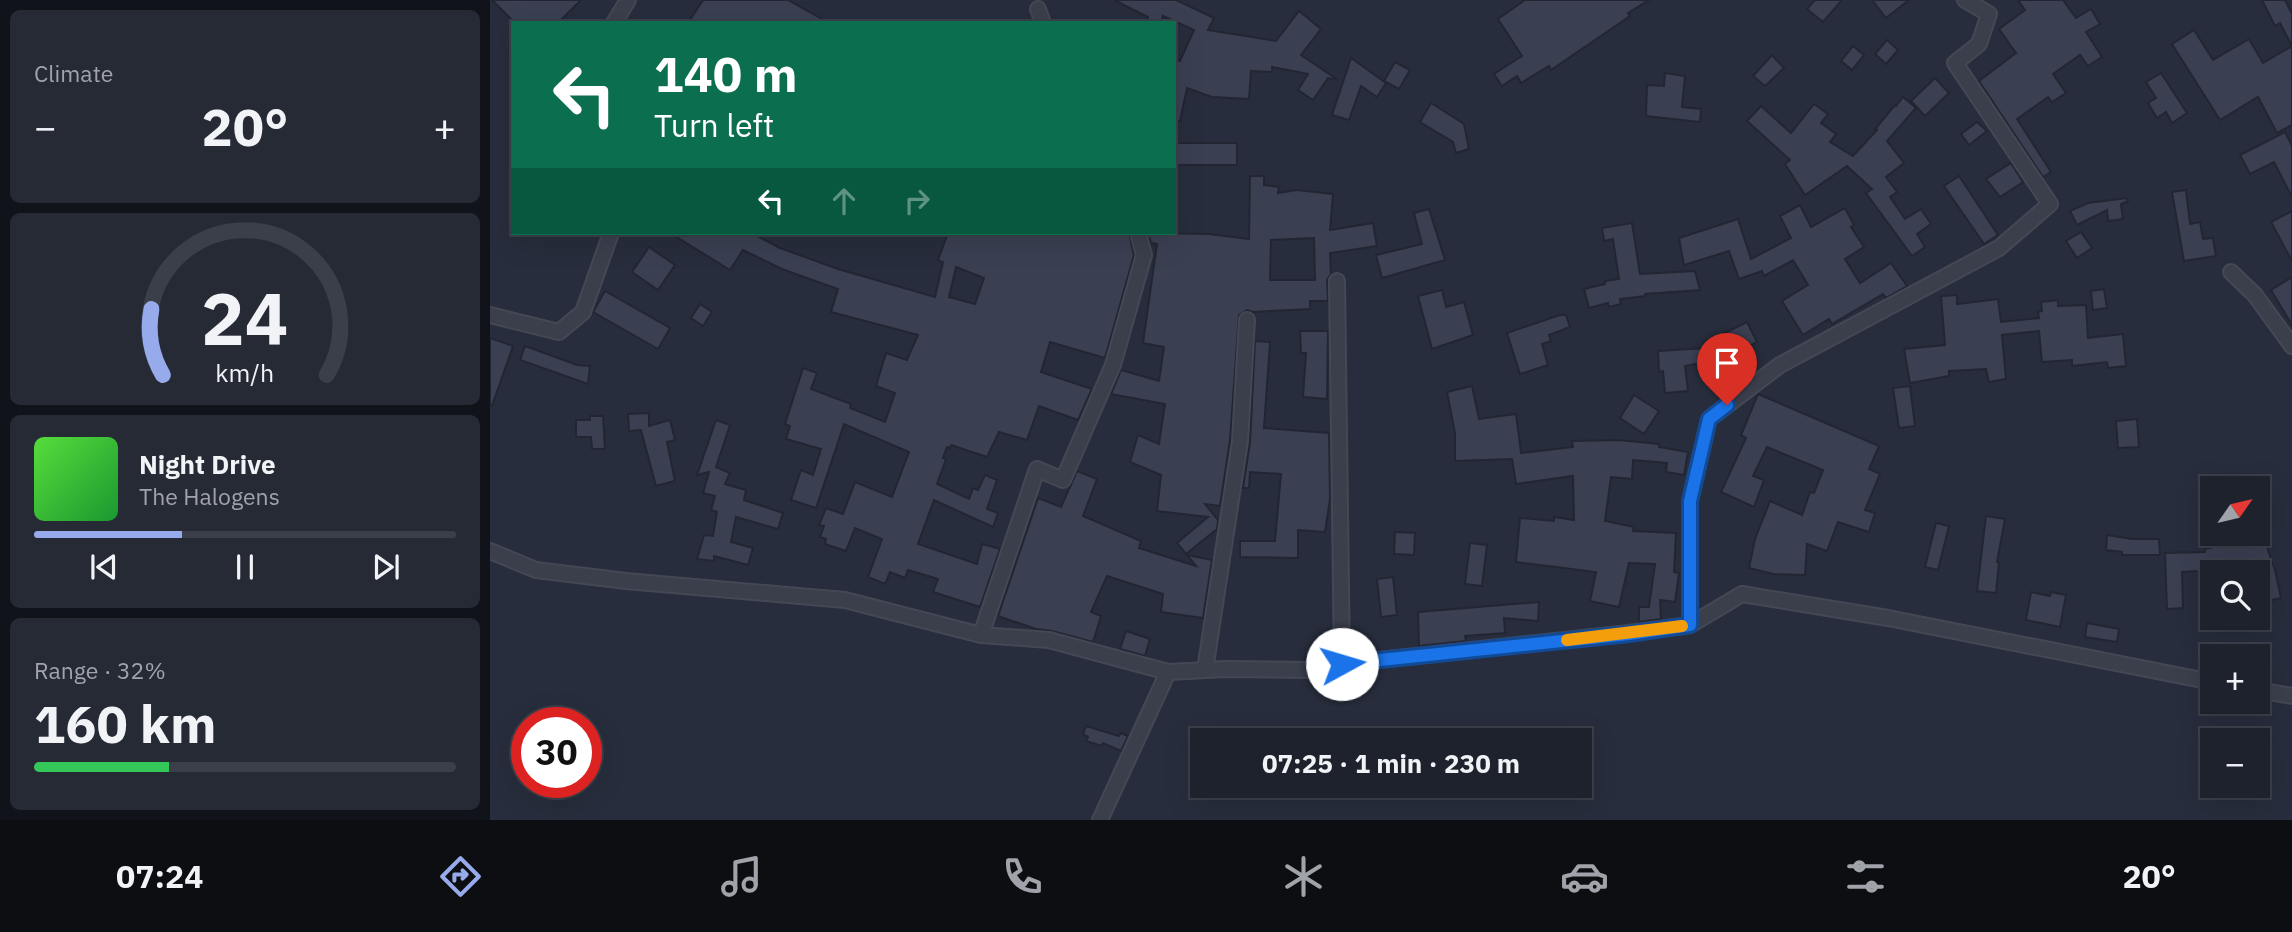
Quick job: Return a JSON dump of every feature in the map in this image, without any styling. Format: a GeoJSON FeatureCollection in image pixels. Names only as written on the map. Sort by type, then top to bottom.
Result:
{"type":"FeatureCollection","features":[{"type":"Feature","properties":{"kind":"street"},"geometry":{"type":"LineString","coordinates":[[615,21],[628,0]]}},
{"type":"Feature","properties":{"kind":"street"},"geometry":{"type":"LineString","coordinates":[[1690,625],[1690,501],[1709,419],[1780,365],[1999,248],[2050,204],[1955,63],[1979,44],[1989,14],[1965,0]]}},
{"type":"Feature","properties":{"kind":"street"},"geometry":{"type":"LineString","coordinates":[[490,315],[559,332],[583,312],[610,235]]}},
{"type":"Feature","properties":{"kind":"street"},"geometry":{"type":"LineString","coordinates":[[981,635],[1037,469],[1063,480],[1113,365],[1144,255],[1139,235]]}},
{"type":"Feature","properties":{"kind":"street"},"geometry":{"type":"LineString","coordinates":[[2231,272],[2255,295],[2292,346]]}},
{"type":"Feature","properties":{"kind":"street"},"geometry":{"type":"LineString","coordinates":[[1337,281],[1342,664]]}},
{"type":"Feature","properties":{"kind":"street"},"geometry":{"type":"LineString","coordinates":[[1205,670],[1240,441],[1247,320]]}},
{"type":"Feature","properties":{"kind":"street"},"geometry":{"type":"LineString","coordinates":[[490,551],[536,570],[626,581],[845,600],[981,635],[1049,640],[1168,673],[1205,670],[1310,670],[1342,664],[1629,634],[1690,625],[1742,594],[1888,618],[2200,680]]}},
{"type":"Feature","properties":{"kind":"street"},"geometry":{"type":"LineString","coordinates":[[1100,820],[1168,673]]}},
{"type":"Feature","properties":{"kind":"street"},"geometry":{"type":"LineString","coordinates":[[2270,692],[2292,696]]}},
{"type":"Feature","properties":{"kind":"building"},"geometry":{"type":"Polygon","coordinates":[[[492,0],[581,0],[560,21],[513,21],[492,0]]]}},
{"type":"Feature","properties":{"kind":"building"},"geometry":{"type":"Polygon","coordinates":[[[703,0],[788,0],[825,21],[689,21],[703,0]]]}},
{"type":"Feature","properties":{"kind":"building"},"geometry":{"type":"Polygon","coordinates":[[[1114,0],[1176,0],[1214,18],[1208,30],[1276,41],[1299,11],[1321,29],[1301,55],[1338,80],[1328,78],[1313,100],[1298,90],[1308,74],[1272,67],[1272,72],[1251,71],[1249,99],[1212,97],[1187,88],[1180,121],[1176,121],[1176,60],[1180,61],[1194,30],[1163,16],[1162,21],[1147,21],[1148,17],[1114,0]]]}},
{"type":"Feature","properties":{"kind":"building"},"geometry":{"type":"Polygon","coordinates":[[[1525,0],[1649,0],[1551,70],[1549,66],[1521,83],[1517,76],[1502,86],[1494,74],[1522,56],[1498,19],[1525,0]]]}},
{"type":"Feature","properties":{"kind":"building"},"geometry":{"type":"Polygon","coordinates":[[[1815,0],[1842,0],[1823,22],[1807,9],[1815,0]]]}},
{"type":"Feature","properties":{"kind":"building"},"geometry":{"type":"Polygon","coordinates":[[[1872,0],[1909,0],[1886,18],[1872,0]]]}},
{"type":"Feature","properties":{"kind":"building"},"geometry":{"type":"Polygon","coordinates":[[[2018,0],[2063,0],[2076,18],[2091,9],[2100,24],[2086,32],[2102,57],[2088,66],[2080,55],[2053,74],[2066,93],[2052,102],[2048,97],[2017,119],[2051,172],[2043,177],[1979,81],[2016,53],[1999,29],[2025,10],[2018,0]]]}},
{"type":"Feature","properties":{"kind":"building"},"geometry":{"type":"Polygon","coordinates":[[[2262,0],[2285,0],[2292,14],[2292,46],[2280,23],[2275,26],[2262,0]]]}},
{"type":"Feature","properties":{"kind":"building"},"geometry":{"type":"Polygon","coordinates":[[[2194,30],[2213,60],[2249,39],[2263,63],[2292,46],[2292,125],[2277,133],[2258,97],[2220,120],[2172,44],[2194,30]]]}},
{"type":"Feature","properties":{"kind":"building"},"geometry":{"type":"Polygon","coordinates":[[[1887,40],[1898,50],[1886,64],[1875,54],[1887,40]]]}},
{"type":"Feature","properties":{"kind":"building"},"geometry":{"type":"Polygon","coordinates":[[[1853,46],[1864,55],[1852,70],[1841,61],[1853,46]]]}},
{"type":"Feature","properties":{"kind":"building"},"geometry":{"type":"Polygon","coordinates":[[[1772,55],[1784,68],[1765,86],[1753,76],[1772,55]]]}},
{"type":"Feature","properties":{"kind":"building"},"geometry":{"type":"Polygon","coordinates":[[[1351,58],[1386,83],[1377,97],[1361,86],[1349,120],[1332,115],[1351,58]]]}},
{"type":"Feature","properties":{"kind":"building"},"geometry":{"type":"Polygon","coordinates":[[[1395,62],[1410,70],[1399,89],[1384,81],[1395,62]]]}},
{"type":"Feature","properties":{"kind":"building"},"geometry":{"type":"Polygon","coordinates":[[[1665,73],[1685,76],[1682,107],[1701,109],[1700,122],[1646,116],[1647,85],[1664,86],[1665,73]]]}},
{"type":"Feature","properties":{"kind":"building"},"geometry":{"type":"Polygon","coordinates":[[[2161,73],[2187,113],[2172,123],[2166,112],[2157,118],[2148,103],[2156,98],[2146,82],[2161,73]]]}},
{"type":"Feature","properties":{"kind":"building"},"geometry":{"type":"Polygon","coordinates":[[[1935,78],[1949,93],[1925,116],[1911,101],[1935,78]]]}},
{"type":"Feature","properties":{"kind":"building"},"geometry":{"type":"Polygon","coordinates":[[[1903,97],[1916,108],[1887,141],[1904,163],[1886,177],[1897,192],[1890,197],[1905,219],[1921,209],[1931,224],[1917,234],[1925,247],[1912,256],[1866,193],[1872,189],[1847,166],[1805,195],[1785,164],[1790,160],[1747,121],[1761,106],[1791,133],[1814,104],[1828,114],[1821,123],[1836,134],[1830,142],[1853,156],[1903,97]]]}},
{"type":"Feature","properties":{"kind":"building"},"geometry":{"type":"Polygon","coordinates":[[[1431,103],[1464,124],[1469,149],[1456,153],[1453,142],[1420,122],[1431,103]]]}},
{"type":"Feature","properties":{"kind":"building"},"geometry":{"type":"Polygon","coordinates":[[[1977,122],[1987,131],[1969,145],[1961,134],[1977,122]]]}},
{"type":"Feature","properties":{"kind":"building"},"geometry":{"type":"Polygon","coordinates":[[[2285,132],[2292,146],[2292,197],[2274,162],[2250,174],[2240,155],[2285,132]]]}},
{"type":"Feature","properties":{"kind":"building"},"geometry":{"type":"Polygon","coordinates":[[[1176,143],[1237,143],[1237,165],[1176,165],[1176,143]]]}},
{"type":"Feature","properties":{"kind":"building"},"geometry":{"type":"Polygon","coordinates":[[[2011,163],[2023,182],[2000,197],[1986,179],[2011,163]]]}},
{"type":"Feature","properties":{"kind":"building"},"geometry":{"type":"Polygon","coordinates":[[[1250,176],[1264,176],[1264,185],[1279,187],[1278,193],[1297,190],[1333,194],[1330,230],[1373,223],[1377,246],[1330,253],[1328,301],[1310,301],[1310,309],[1247,310],[1239,315],[1230,440],[1220,506],[1205,504],[1218,520],[1217,529],[1186,554],[1177,543],[1208,517],[1157,511],[1161,475],[1130,462],[1138,435],[1159,444],[1165,404],[1111,394],[1121,370],[1159,381],[1164,347],[1143,343],[1157,244],[1151,243],[1149,235],[1209,234],[1249,239],[1250,176]],[[1314,238],[1271,240],[1270,280],[1315,280],[1314,238]]]}},
{"type":"Feature","properties":{"kind":"building"},"geometry":{"type":"Polygon","coordinates":[[[1959,176],[1998,235],[1984,244],[1944,186],[1959,176]]]}},
{"type":"Feature","properties":{"kind":"building"},"geometry":{"type":"Polygon","coordinates":[[[2186,190],[2190,224],[2200,222],[2203,239],[2213,238],[2216,256],[2184,261],[2172,192],[2186,190]]]}},
{"type":"Feature","properties":{"kind":"building"},"geometry":{"type":"Polygon","coordinates":[[[2127,198],[2128,201],[2121,204],[2123,219],[2108,221],[2107,210],[2077,225],[2070,211],[2088,203],[2127,198]]]}},
{"type":"Feature","properties":{"kind":"building"},"geometry":{"type":"Polygon","coordinates":[[[1800,205],[1811,227],[1845,208],[1854,225],[1851,227],[1864,247],[1845,259],[1860,283],[1891,263],[1907,286],[1886,298],[1883,294],[1832,324],[1829,319],[1803,335],[1782,301],[1808,285],[1793,260],[1764,276],[1762,271],[1739,279],[1729,251],[1684,265],[1679,238],[1738,219],[1751,259],[1791,238],[1780,216],[1800,205]]]}},
{"type":"Feature","properties":{"kind":"building"},"geometry":{"type":"Polygon","coordinates":[[[1429,209],[1445,260],[1382,278],[1376,255],[1422,244],[1414,213],[1429,209]]]}},
{"type":"Feature","properties":{"kind":"building"},"geometry":{"type":"Polygon","coordinates":[[[2292,211],[2292,261],[2271,222],[2292,211]]]}},
{"type":"Feature","properties":{"kind":"building"},"geometry":{"type":"Polygon","coordinates":[[[1632,223],[1640,274],[1695,271],[1700,290],[1645,294],[1620,299],[1621,304],[1609,307],[1608,303],[1589,308],[1584,289],[1619,279],[1613,239],[1604,241],[1602,228],[1632,223]]]}},
{"type":"Feature","properties":{"kind":"building"},"geometry":{"type":"Polygon","coordinates":[[[2081,232],[2092,248],[2077,258],[2066,241],[2081,232]]]}},
{"type":"Feature","properties":{"kind":"building"},"geometry":{"type":"Polygon","coordinates":[[[673,235],[760,235],[759,237],[780,248],[838,269],[935,297],[943,262],[938,260],[947,235],[1129,235],[1134,255],[1105,358],[1050,342],[1041,372],[1092,389],[1078,420],[1039,406],[1027,440],[999,432],[987,457],[951,445],[950,448],[947,447],[943,458],[946,459],[937,484],[969,499],[973,488],[978,490],[985,475],[997,480],[987,509],[998,513],[993,527],[934,500],[918,544],[977,564],[982,544],[1000,549],[980,607],[933,592],[938,579],[908,570],[905,578],[890,572],[885,584],[868,577],[882,539],[855,528],[846,551],[825,544],[826,539],[820,537],[824,526],[819,525],[826,508],[843,514],[855,482],[892,497],[909,452],[844,424],[816,508],[791,500],[801,470],[813,475],[821,449],[786,439],[790,426],[785,424],[803,368],[817,373],[811,389],[851,404],[850,408],[885,422],[895,393],[876,386],[886,353],[907,360],[918,335],[831,312],[838,289],[782,269],[743,250],[730,270],[673,235]],[[956,267],[949,297],[975,304],[984,278],[956,267]]]}},
{"type":"Feature","properties":{"kind":"building"},"geometry":{"type":"Polygon","coordinates":[[[649,247],[675,265],[658,290],[632,272],[649,247]]]}},
{"type":"Feature","properties":{"kind":"building"},"geometry":{"type":"Polygon","coordinates":[[[2292,277],[2292,325],[2271,290],[2292,277]]]}},
{"type":"Feature","properties":{"kind":"building"},"geometry":{"type":"Polygon","coordinates":[[[2104,289],[2107,308],[2093,310],[2091,291],[2104,289]]]}},
{"type":"Feature","properties":{"kind":"building"},"geometry":{"type":"Polygon","coordinates":[[[1442,290],[1446,307],[1464,302],[1473,335],[1432,349],[1418,296],[1442,290]]]}},
{"type":"Feature","properties":{"kind":"building"},"geometry":{"type":"Polygon","coordinates":[[[605,291],[670,328],[658,349],[593,312],[605,291]]]}},
{"type":"Feature","properties":{"kind":"building"},"geometry":{"type":"Polygon","coordinates":[[[1957,295],[1957,304],[1998,299],[2001,322],[2039,318],[2038,312],[2042,311],[2041,302],[2058,300],[2058,306],[2086,305],[2088,338],[2123,334],[2126,366],[2108,368],[2107,362],[2072,366],[2072,360],[2042,362],[2039,331],[2002,335],[2006,379],[1989,382],[1986,369],[1949,371],[1949,376],[1910,383],[1904,349],[1945,345],[1941,296],[1957,295]]]}},
{"type":"Feature","properties":{"kind":"building"},"geometry":{"type":"Polygon","coordinates":[[[700,304],[712,312],[703,326],[691,318],[700,304]]]}},
{"type":"Feature","properties":{"kind":"building"},"geometry":{"type":"Polygon","coordinates":[[[1566,315],[1570,327],[1549,335],[1551,341],[1542,344],[1548,365],[1520,374],[1507,333],[1566,315]]]}},
{"type":"Feature","properties":{"kind":"building"},"geometry":{"type":"Polygon","coordinates":[[[1747,322],[1757,342],[1742,350],[1743,355],[1685,366],[1688,391],[1665,393],[1663,371],[1659,372],[1658,351],[1705,348],[1704,343],[1747,322]]]}},
{"type":"Feature","properties":{"kind":"building"},"geometry":{"type":"Polygon","coordinates":[[[1300,331],[1328,331],[1327,399],[1303,397],[1306,353],[1301,353],[1300,331]]]}},
{"type":"Feature","properties":{"kind":"building"},"geometry":{"type":"Polygon","coordinates":[[[490,338],[513,346],[492,406],[490,405],[490,338]]]}},
{"type":"Feature","properties":{"kind":"building"},"geometry":{"type":"Polygon","coordinates":[[[1255,341],[1270,342],[1264,428],[1329,433],[1330,499],[1325,532],[1298,530],[1298,558],[1240,557],[1240,541],[1275,541],[1281,474],[1250,472],[1249,488],[1243,488],[1250,442],[1255,341]]]}},
{"type":"Feature","properties":{"kind":"building"},"geometry":{"type":"Polygon","coordinates":[[[525,346],[577,365],[590,366],[588,384],[520,360],[525,346]]]}},
{"type":"Feature","properties":{"kind":"building"},"geometry":{"type":"Polygon","coordinates":[[[1472,386],[1479,419],[1516,414],[1521,453],[1573,447],[1572,441],[1618,440],[1659,444],[1659,447],[1688,452],[1684,475],[1666,472],[1667,463],[1633,460],[1632,479],[1611,477],[1605,521],[1634,527],[1633,531],[1676,533],[1674,572],[1679,573],[1675,602],[1660,600],[1661,619],[1639,622],[1639,607],[1649,607],[1655,564],[1629,563],[1619,607],[1590,601],[1596,572],[1516,562],[1520,518],[1554,521],[1554,517],[1574,520],[1573,476],[1516,484],[1512,459],[1455,461],[1455,433],[1447,392],[1472,386]]]}},
{"type":"Feature","properties":{"kind":"building"},"geometry":{"type":"Polygon","coordinates":[[[1910,386],[1915,426],[1899,428],[1893,388],[1910,386]]]}},
{"type":"Feature","properties":{"kind":"building"},"geometry":{"type":"Polygon","coordinates":[[[1758,394],[1879,446],[1869,469],[1880,474],[1865,510],[1875,513],[1869,532],[1838,522],[1827,551],[1807,544],[1805,575],[1773,574],[1749,568],[1755,539],[1770,501],[1802,515],[1810,492],[1814,493],[1823,470],[1767,447],[1753,476],[1764,480],[1754,507],[1721,492],[1746,438],[1741,435],[1758,394]]]}},
{"type":"Feature","properties":{"kind":"building"},"geometry":{"type":"Polygon","coordinates":[[[1634,395],[1659,411],[1644,434],[1620,418],[1634,395]]]}},
{"type":"Feature","properties":{"kind":"building"},"geometry":{"type":"Polygon","coordinates":[[[649,413],[649,426],[670,420],[675,440],[667,442],[675,481],[656,486],[641,430],[629,431],[628,414],[649,413]]]}},
{"type":"Feature","properties":{"kind":"building"},"geometry":{"type":"Polygon","coordinates":[[[590,416],[603,416],[605,449],[592,449],[591,437],[576,437],[576,420],[590,420],[590,416]]]}},
{"type":"Feature","properties":{"kind":"building"},"geometry":{"type":"Polygon","coordinates":[[[2137,419],[2139,447],[2118,448],[2116,421],[2137,419]]]}},
{"type":"Feature","properties":{"kind":"building"},"geometry":{"type":"Polygon","coordinates":[[[716,420],[730,425],[716,467],[730,473],[725,484],[746,490],[744,500],[783,513],[778,529],[736,517],[731,542],[753,548],[748,565],[714,556],[714,561],[697,559],[704,535],[713,536],[717,512],[711,510],[715,496],[703,493],[709,472],[697,475],[716,420]]]}},
{"type":"Feature","properties":{"kind":"building"},"geometry":{"type":"Polygon","coordinates":[[[1077,471],[1097,479],[1083,516],[1141,541],[1139,548],[1196,566],[1187,555],[1212,560],[1203,618],[1161,612],[1163,594],[1107,576],[1091,612],[1101,616],[1093,642],[1036,629],[998,616],[1038,498],[1061,507],[1077,471]]]}},
{"type":"Feature","properties":{"kind":"building"},"geometry":{"type":"Polygon","coordinates":[[[1986,516],[2005,519],[1997,562],[1996,593],[1977,591],[1986,516]]]}},
{"type":"Feature","properties":{"kind":"building"},"geometry":{"type":"Polygon","coordinates":[[[1936,523],[1949,526],[1938,570],[1925,567],[1936,523]]]}},
{"type":"Feature","properties":{"kind":"building"},"geometry":{"type":"Polygon","coordinates":[[[1395,532],[1415,533],[1414,555],[1394,554],[1395,532]]]}},
{"type":"Feature","properties":{"kind":"building"},"geometry":{"type":"Polygon","coordinates":[[[2107,535],[2159,539],[2160,555],[2122,555],[2122,552],[2106,550],[2107,535]]]}},
{"type":"Feature","properties":{"kind":"building"},"geometry":{"type":"Polygon","coordinates":[[[1470,543],[1487,545],[1482,586],[1465,584],[1470,543]]]}},
{"type":"Feature","properties":{"kind":"building"},"geometry":{"type":"Polygon","coordinates":[[[2218,546],[2266,546],[2281,598],[2270,600],[2270,560],[2200,560],[2200,571],[2182,572],[2183,608],[2167,609],[2165,553],[2205,552],[2205,549],[2218,546]]]}},
{"type":"Feature","properties":{"kind":"building"},"geometry":{"type":"Polygon","coordinates":[[[1393,577],[1397,615],[1381,617],[1377,579],[1393,577]]]}},
{"type":"Feature","properties":{"kind":"building"},"geometry":{"type":"Polygon","coordinates":[[[2031,592],[2050,596],[2051,592],[2066,595],[2060,627],[2026,620],[2031,592]]]}},
{"type":"Feature","properties":{"kind":"building"},"geometry":{"type":"Polygon","coordinates":[[[1539,602],[1538,621],[1504,618],[1505,633],[1465,636],[1466,641],[1419,646],[1418,612],[1539,602]]]}},
{"type":"Feature","properties":{"kind":"building"},"geometry":{"type":"Polygon","coordinates":[[[2087,623],[2119,629],[2117,642],[2085,637],[2087,623]]]}},
{"type":"Feature","properties":{"kind":"building"},"geometry":{"type":"Polygon","coordinates":[[[1126,631],[1150,639],[1145,656],[1120,649],[1126,631]]]}},
{"type":"Feature","properties":{"kind":"building"},"geometry":{"type":"Polygon","coordinates":[[[1086,726],[1128,736],[1121,751],[1103,743],[1102,746],[1086,741],[1088,737],[1083,734],[1086,726]]]}},
{"type":"Feature","properties":{"kind":"slow traffic"},"geometry":{"type":"LineString","coordinates":[[1567,640],[1682,626]]}},
{"type":"Feature","properties":{"kind":"route"},"geometry":{"type":"LineString","coordinates":[[1342,664],[1629,634],[1690,625],[1690,501],[1709,419],[1727,405]]}}]}
